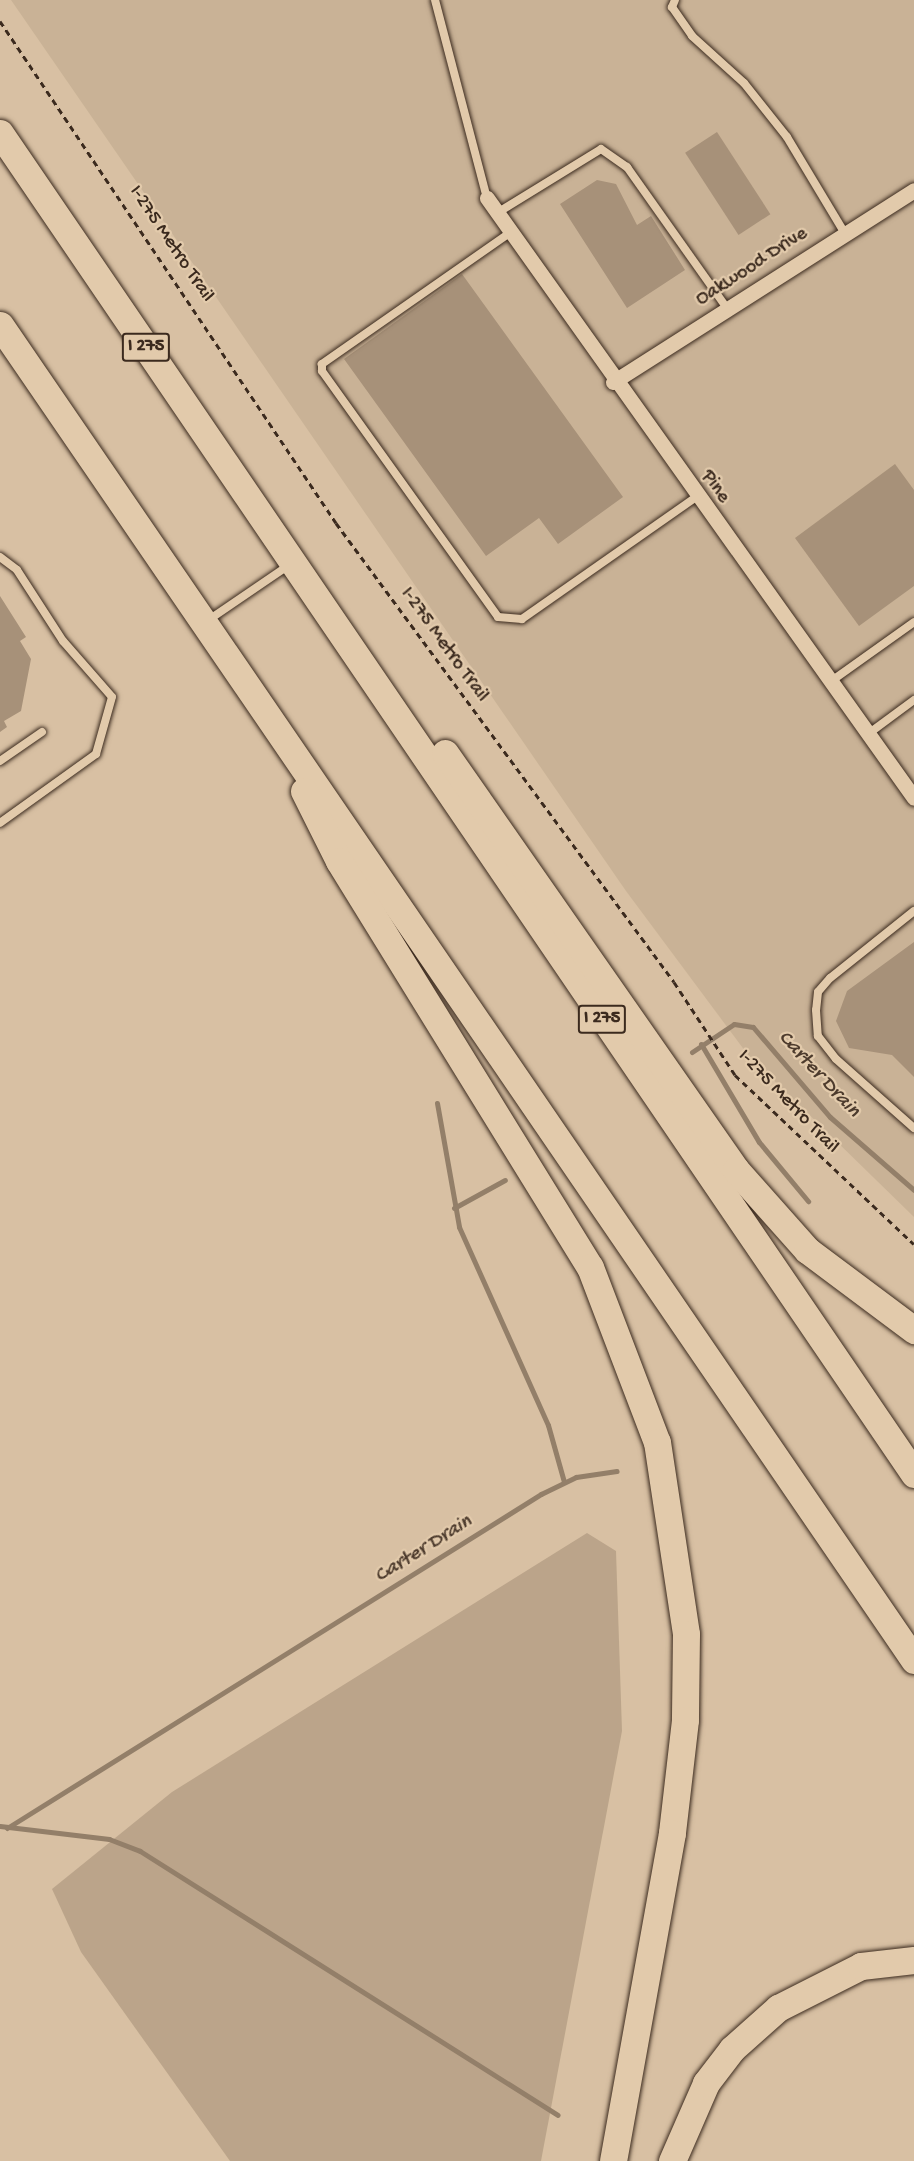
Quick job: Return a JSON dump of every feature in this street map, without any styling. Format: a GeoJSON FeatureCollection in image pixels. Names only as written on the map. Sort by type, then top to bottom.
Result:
{"type":"FeatureCollection","features":[{"type":"Feature","properties":{"kind":"highway","name":"I 275"},"geometry":{"type":"LineString","coordinates":[[0,133],[292,562],[358,654],[914,1474]]}},
{"type":"Feature","properties":{"kind":"highway"},"geometry":{"type":"LineString","coordinates":[[0,325],[914,1660]]}},
{"type":"Feature","properties":{"kind":"highway"},"geometry":{"type":"LineString","coordinates":[[358,654],[428,730],[776,1218],[835,1272],[914,1330]]}},
{"type":"Feature","properties":{"kind":"highway"},"geometry":{"type":"LineString","coordinates":[[297,761],[307,807],[590,1267],[657,1442],[686,1634],[686,1720],[672,1833],[613,2161]]}},
{"type":"Feature","properties":{"kind":"highway"},"geometry":{"type":"LineString","coordinates":[[672,2161],[706,2083],[732,2049],[778,2008],[861,1966],[914,1960]]}},
{"type":"Feature","properties":{"kind":"street","name":"Oakwood Drive"},"geometry":{"type":"LineString","coordinates":[[613,382],[844,232],[914,190]]}},
{"type":"Feature","properties":{"kind":"street","name":"Pine"},"geometry":{"type":"LineString","coordinates":[[487,198],[613,382],[914,798]]}},
{"type":"Feature","properties":{"kind":"lane"},"geometry":{"type":"LineString","coordinates":[[435,0],[487,198]]}},
{"type":"Feature","properties":{"kind":"lane"},"geometry":{"type":"LineString","coordinates":[[671,2],[692,36],[768,111],[844,232]]}},
{"type":"Feature","properties":{"kind":"lane"},"geometry":{"type":"LineString","coordinates":[[497,213],[601,149],[627,167],[727,309]]}},
{"type":"Feature","properties":{"kind":"lane"},"geometry":{"type":"LineString","coordinates":[[511,232],[322,364],[329,381],[498,617],[522,619],[696,497]]}},
{"type":"Feature","properties":{"kind":"lane"},"geometry":{"type":"LineString","coordinates":[[0,557],[17,570],[63,641],[112,697],[96,754],[0,823]]}},
{"type":"Feature","properties":{"kind":"lane"},"geometry":{"type":"LineString","coordinates":[[203,624],[292,562]]}},
{"type":"Feature","properties":{"kind":"lane"},"geometry":{"type":"LineString","coordinates":[[830,682],[914,622]]}},
{"type":"Feature","properties":{"kind":"lane"},"geometry":{"type":"LineString","coordinates":[[868,734],[914,700]]}},
{"type":"Feature","properties":{"kind":"lane"},"geometry":{"type":"LineString","coordinates":[[0,761],[42,732]]}},
{"type":"Feature","properties":{"kind":"lane"},"geometry":{"type":"LineString","coordinates":[[914,911],[830,978],[819,992],[816,1010],[818,1036],[836,1059],[914,1128]]}},
{"type":"Feature","properties":{"kind":"path","name":"I-275 Metro Trail"},"geometry":{"type":"LineString","coordinates":[[0,21],[336,523],[674,982],[699,1025],[720,1054],[779,1120],[914,1244]]}},
{"type":"Feature","properties":{"kind":"shaded area"},"geometry":{"type":"Polygon","coordinates":[[[11,0],[914,0],[914,1217],[748,1055],[626,891],[11,0]]]}},
{"type":"Feature","properties":{"kind":"shaded area"},"geometry":{"type":"Polygon","coordinates":[[[587,1533],[616,1551],[622,1731],[541,2161],[230,2161],[81,1952],[52,1889],[172,1792],[587,1533]]]}},
{"type":"Feature","properties":{"kind":"building"},"geometry":{"type":"Polygon","coordinates":[[[717,132],[770,214],[739,235],[685,153],[717,132]]]}},
{"type":"Feature","properties":{"kind":"building"},"geometry":{"type":"Polygon","coordinates":[[[597,180],[616,184],[637,225],[651,216],[685,270],[627,308],[560,204],[597,180]]]}},
{"type":"Feature","properties":{"kind":"building"},"geometry":{"type":"Polygon","coordinates":[[[462,274],[623,497],[558,544],[539,518],[486,556],[344,359],[462,274]]]}},
{"type":"Feature","properties":{"kind":"building"},"geometry":{"type":"Polygon","coordinates":[[[895,464],[914,490],[914,586],[859,626],[795,538],[895,464]]]}},
{"type":"Feature","properties":{"kind":"building"},"geometry":{"type":"Polygon","coordinates":[[[0,596],[26,637],[20,641],[31,659],[21,711],[4,721],[7,727],[0,732],[0,596]]]}},
{"type":"Feature","properties":{"kind":"building"},"geometry":{"type":"Polygon","coordinates":[[[914,942],[914,1077],[892,1055],[849,1048],[836,1021],[847,991],[914,942]]]}},
{"type":"Feature","properties":{"kind":"waterway","name":"Carter Drain"},"geometry":{"type":"LineString","coordinates":[[692,1052],[734,1024],[753,1027],[830,1117],[914,1190]]}},
{"type":"Feature","properties":{"kind":"waterway"},"geometry":{"type":"LineString","coordinates":[[701,1044],[759,1142],[808,1201]]}},
{"type":"Feature","properties":{"kind":"waterway","name":"Carter Drain"},"geometry":{"type":"LineString","coordinates":[[437,1103],[459,1227],[548,1425],[564,1482]]}},
{"type":"Feature","properties":{"kind":"waterway","name":"Carter Drain"},"geometry":{"type":"LineString","coordinates":[[454,1208],[505,1180]]}},
{"type":"Feature","properties":{"kind":"waterway","name":"Carter Drain"},"geometry":{"type":"LineString","coordinates":[[7,1828],[541,1494],[576,1477],[617,1471]]}},
{"type":"Feature","properties":{"kind":"waterway"},"geometry":{"type":"LineString","coordinates":[[0,1826],[109,1839],[140,1851],[558,2115]]}}]}
